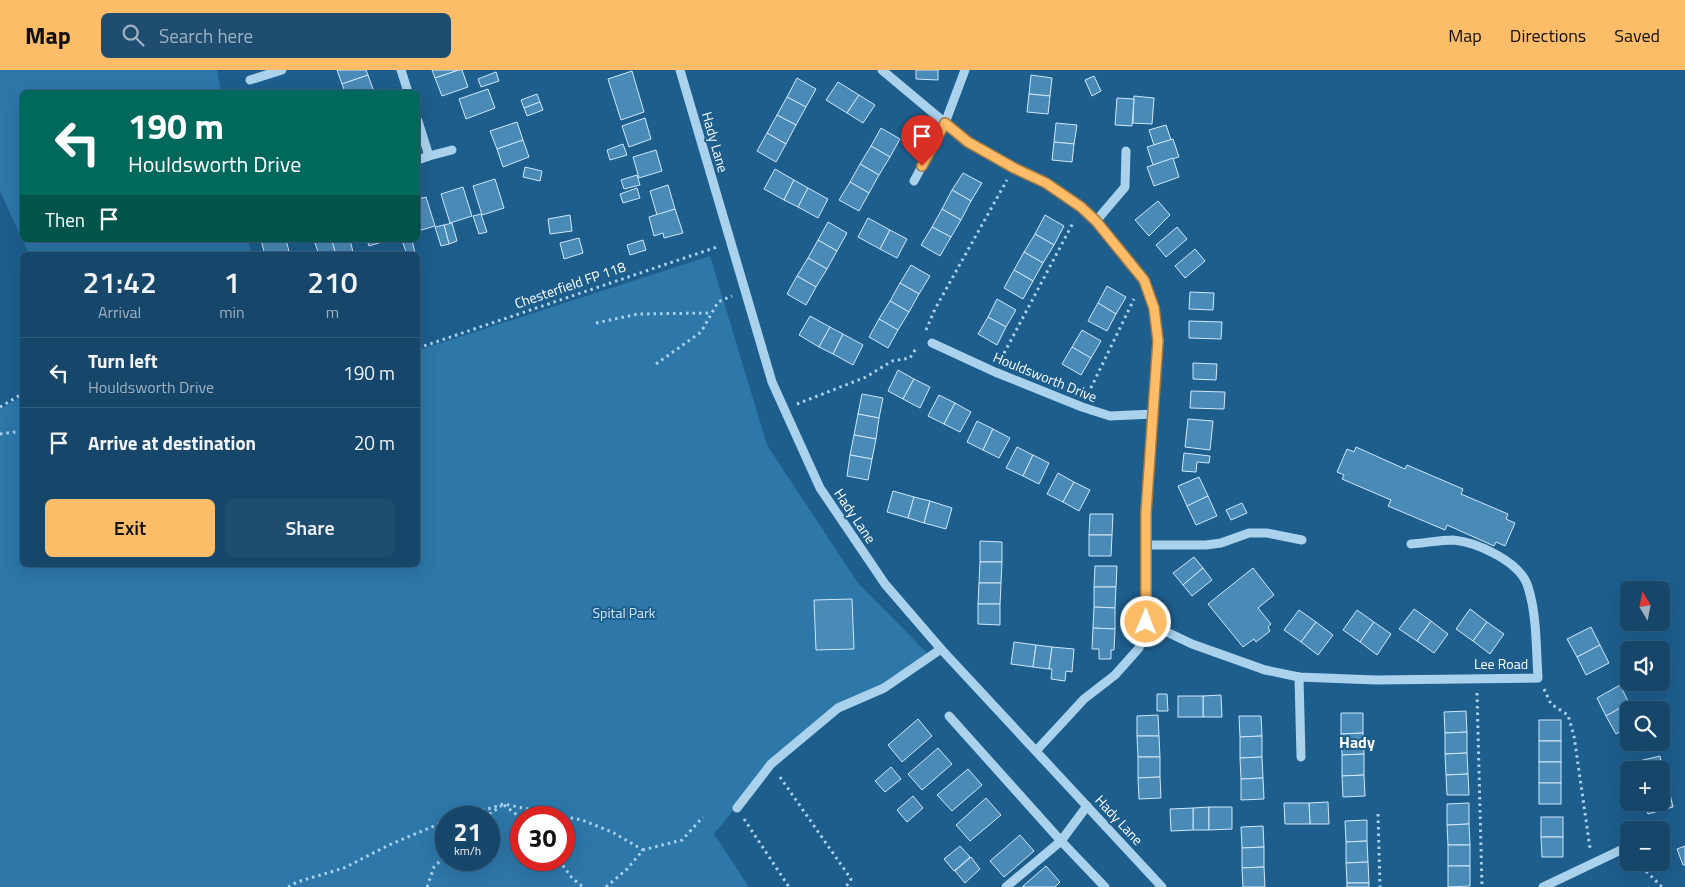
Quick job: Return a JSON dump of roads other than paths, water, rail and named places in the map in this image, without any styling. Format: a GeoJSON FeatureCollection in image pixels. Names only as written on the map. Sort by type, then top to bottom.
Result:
{"type":"FeatureCollection","features":[{"type":"Feature","properties":{"kind":"street"},"geometry":{"type":"LineString","coordinates":[[250,80],[282,70]]}},
{"type":"Feature","properties":{"kind":"street"},"geometry":{"type":"LineString","coordinates":[[401,70],[407,90]]}},
{"type":"Feature","properties":{"kind":"street","name":"Hady Lane"},"geometry":{"type":"LineString","coordinates":[[680,70],[772,382],[820,488],[884,584],[941,649],[1162,887]]}},
{"type":"Feature","properties":{"kind":"street"},"geometry":{"type":"LineString","coordinates":[[882,70],[892,81],[968,142],[1014,168],[1046,183],[1081,207],[1096,221],[1144,280],[1154,308],[1158,341],[1146,545],[1146,622],[1139,648],[1115,675],[1084,699],[1036,751]]}},
{"type":"Feature","properties":{"kind":"street"},"geometry":{"type":"LineString","coordinates":[[914,181],[945,123],[965,70]]}},
{"type":"Feature","properties":{"kind":"street"},"geometry":{"type":"LineString","coordinates":[[420,127],[429,156]]}},
{"type":"Feature","properties":{"kind":"street"},"geometry":{"type":"LineString","coordinates":[[420,159],[452,150]]}},
{"type":"Feature","properties":{"kind":"street"},"geometry":{"type":"LineString","coordinates":[[1096,221],[1125,187],[1126,151]]}},
{"type":"Feature","properties":{"kind":"street","name":"Houldsworth Drive"},"geometry":{"type":"LineString","coordinates":[[932,343],[995,372],[1082,407],[1110,416],[1153,414]]}},
{"type":"Feature","properties":{"kind":"street"},"geometry":{"type":"LineString","coordinates":[[1146,545],[1206,545],[1249,533],[1267,533],[1302,540]]}},
{"type":"Feature","properties":{"kind":"street","name":"Lee Road"},"geometry":{"type":"LineString","coordinates":[[1146,622],[1192,644],[1265,670],[1299,677],[1376,680],[1538,678],[1534,618],[1528,585],[1512,565],[1498,555],[1454,540],[1411,544]]}},
{"type":"Feature","properties":{"kind":"street"},"geometry":{"type":"LineString","coordinates":[[737,808],[771,764],[838,708],[884,688],[941,649]]}},
{"type":"Feature","properties":{"kind":"street"},"geometry":{"type":"LineString","coordinates":[[1299,677],[1301,756]]}},
{"type":"Feature","properties":{"kind":"street"},"geometry":{"type":"LineString","coordinates":[[949,716],[1061,841],[1105,887]]}},
{"type":"Feature","properties":{"kind":"street"},"geometry":{"type":"LineString","coordinates":[[1006,887],[1061,841],[1087,806]]}},
{"type":"Feature","properties":{"kind":"street"},"geometry":{"type":"LineString","coordinates":[[1543,887],[1620,851]]}},
{"type":"Feature","properties":{"kind":"district","name":"Hady"},"geometry":{"type":"Point","coordinates":[1357,742]}},
{"type":"Feature","properties":{"kind":"park label","name":"Spital Park"},"geometry":{"type":"Point","coordinates":[624,613]}}]}
